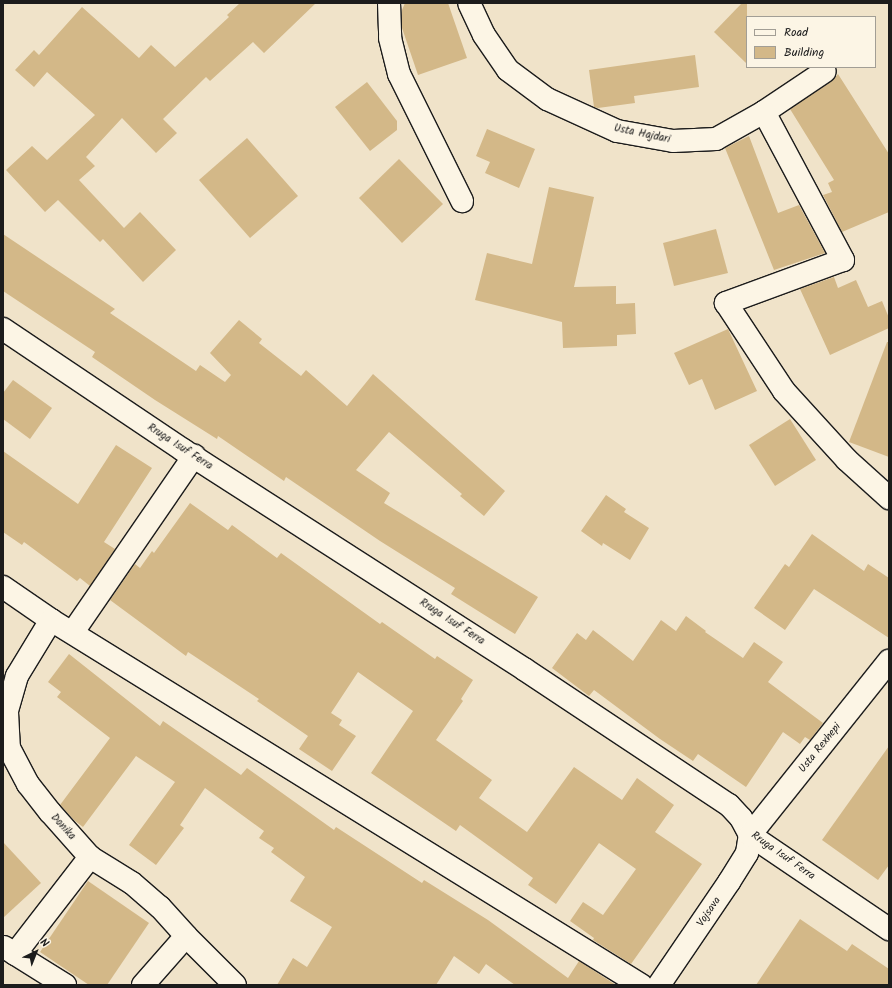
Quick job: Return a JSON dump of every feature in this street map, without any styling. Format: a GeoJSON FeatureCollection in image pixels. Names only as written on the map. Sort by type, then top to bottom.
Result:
{"type":"FeatureCollection","features":[{"type":"Feature","properties":{"kind":"street"},"geometry":{"type":"LineString","coordinates":[[389,3],[390,38],[399,74],[462,201]]}},
{"type":"Feature","properties":{"kind":"street","name":"Usta Hajdari"},"geometry":{"type":"LineString","coordinates":[[469,3],[484,35],[508,70],[547,99],[617,131],[673,141],[716,139],[764,112],[825,71]]}},
{"type":"Feature","properties":{"kind":"street"},"geometry":{"type":"LineString","coordinates":[[764,112],[843,260],[726,303],[784,391],[847,460],[889,498]]}},
{"type":"Feature","properties":{"kind":"street","name":"Rruga Isuf Ferra"},"geometry":{"type":"LineString","coordinates":[[3,329],[194,456],[524,669],[729,806],[741,818],[750,835],[889,929]]}},
{"type":"Feature","properties":{"kind":"street"},"geometry":{"type":"LineString","coordinates":[[73,632],[194,456]]}},
{"type":"Feature","properties":{"kind":"street"},"geometry":{"type":"LineString","coordinates":[[3,587],[51,620],[73,632],[640,985]]}},
{"type":"Feature","properties":{"kind":"street","name":"Donika"},"geometry":{"type":"LineString","coordinates":[[51,620],[17,676],[7,712],[9,748],[28,784],[50,812],[90,857],[132,883],[160,907],[186,936],[235,985]]}},
{"type":"Feature","properties":{"kind":"street","name":"Usta Rexhepi"},"geometry":{"type":"LineString","coordinates":[[750,835],[889,661]]}},
{"type":"Feature","properties":{"kind":"street","name":"Vojsava"},"geometry":{"type":"LineString","coordinates":[[659,985],[747,853],[750,835]]}},
{"type":"Feature","properties":{"kind":"street"},"geometry":{"type":"LineString","coordinates":[[65,985],[9,950],[90,857]]}},
{"type":"Feature","properties":{"kind":"street"},"geometry":{"type":"LineString","coordinates":[[143,985],[186,936]]}},
{"type":"Feature","properties":{"kind":"building"},"geometry":{"type":"Polygon","coordinates":[[[240,3],[316,3],[264,53],[253,42],[210,81],[206,77],[163,119],[177,133],[156,153],[122,118],[86,157],[95,166],[79,180],[124,228],[140,212],[176,250],[143,282],[103,239],[100,242],[58,200],[45,212],[6,170],[32,146],[47,160],[95,115],[47,72],[34,87],[15,70],[34,50],[39,55],[82,7],[139,58],[151,45],[175,67],[229,17],[227,15],[240,3]]]}},
{"type":"Feature","properties":{"kind":"building"},"geometry":{"type":"Polygon","coordinates":[[[405,3],[448,3],[467,58],[418,75],[402,28],[402,10],[405,3]]]}},
{"type":"Feature","properties":{"kind":"building"},"geometry":{"type":"Polygon","coordinates":[[[742,3],[747,3],[746,63],[714,32],[742,3]]]}},
{"type":"Feature","properties":{"kind":"building"},"geometry":{"type":"Polygon","coordinates":[[[695,55],[699,87],[634,96],[635,103],[598,108],[594,107],[589,70],[695,55]]]}},
{"type":"Feature","properties":{"kind":"building"},"geometry":{"type":"Polygon","coordinates":[[[838,74],[889,154],[889,212],[842,232],[823,195],[832,192],[828,183],[834,180],[790,109],[832,81],[838,74]]]}},
{"type":"Feature","properties":{"kind":"building"},"geometry":{"type":"Polygon","coordinates":[[[367,82],[397,121],[397,130],[370,151],[335,107],[367,82]]]}},
{"type":"Feature","properties":{"kind":"building"},"geometry":{"type":"Polygon","coordinates":[[[487,129],[535,149],[519,188],[485,173],[490,162],[476,156],[487,129]]]}},
{"type":"Feature","properties":{"kind":"building"},"geometry":{"type":"Polygon","coordinates":[[[749,136],[778,213],[799,205],[825,253],[774,270],[725,148],[749,136]]]}},
{"type":"Feature","properties":{"kind":"building"},"geometry":{"type":"Polygon","coordinates":[[[247,138],[298,196],[250,238],[199,180],[247,138]]]}},
{"type":"Feature","properties":{"kind":"building"},"geometry":{"type":"Polygon","coordinates":[[[399,159],[443,204],[402,243],[359,198],[399,159]]]}},
{"type":"Feature","properties":{"kind":"building"},"geometry":{"type":"Polygon","coordinates":[[[549,187],[594,197],[574,287],[616,286],[616,304],[635,303],[636,334],[617,335],[617,346],[563,348],[562,322],[475,300],[487,253],[532,264],[549,187]]]}},
{"type":"Feature","properties":{"kind":"building"},"geometry":{"type":"Polygon","coordinates":[[[716,229],[728,273],[674,286],[663,243],[716,229]]]}},
{"type":"Feature","properties":{"kind":"building"},"geometry":{"type":"Polygon","coordinates":[[[3,234],[115,309],[110,313],[196,371],[200,365],[225,382],[231,375],[210,353],[239,320],[262,339],[259,343],[301,376],[306,370],[347,406],[373,374],[505,491],[484,516],[460,496],[462,494],[389,432],[356,470],[390,493],[384,503],[538,597],[515,634],[451,594],[455,588],[380,541],[286,477],[284,481],[218,436],[217,439],[155,400],[92,357],[95,352],[3,291],[3,234]]]}},
{"type":"Feature","properties":{"kind":"building"},"geometry":{"type":"Polygon","coordinates":[[[834,277],[838,288],[856,280],[868,307],[882,301],[889,318],[889,328],[830,355],[800,289],[834,277]]]}},
{"type":"Feature","properties":{"kind":"building"},"geometry":{"type":"Polygon","coordinates":[[[728,329],[757,391],[715,410],[702,379],[689,385],[674,353],[728,329]]]}},
{"type":"Feature","properties":{"kind":"building"},"geometry":{"type":"Polygon","coordinates":[[[887,342],[889,342],[889,457],[849,442],[887,342]]]}},
{"type":"Feature","properties":{"kind":"building"},"geometry":{"type":"Polygon","coordinates":[[[13,380],[52,408],[30,439],[3,419],[3,393],[13,380]]]}},
{"type":"Feature","properties":{"kind":"building"},"geometry":{"type":"Polygon","coordinates":[[[790,419],[816,460],[775,486],[749,445],[790,419]]]}},
{"type":"Feature","properties":{"kind":"building"},"geometry":{"type":"Polygon","coordinates":[[[116,445],[152,468],[104,542],[115,549],[90,586],[80,578],[77,581],[24,542],[22,545],[3,532],[3,451],[78,504],[116,445]]]}},
{"type":"Feature","properties":{"kind":"building"},"geometry":{"type":"Polygon","coordinates":[[[606,495],[626,509],[624,512],[649,528],[630,560],[603,543],[602,546],[581,531],[606,495]]]}},
{"type":"Feature","properties":{"kind":"building"},"geometry":{"type":"Polygon","coordinates":[[[190,503],[228,530],[232,525],[277,558],[281,553],[380,624],[382,622],[435,659],[437,656],[473,680],[461,699],[463,701],[436,740],[492,780],[479,798],[527,832],[574,767],[622,800],[637,778],[674,805],[655,832],[702,864],[631,964],[593,940],[594,938],[570,921],[583,902],[603,915],[636,869],[599,843],[556,904],[528,885],[533,878],[460,825],[456,831],[371,773],[413,711],[358,672],[331,713],[342,720],[339,725],[356,736],[332,771],[299,749],[308,736],[257,701],[259,699],[188,652],[186,656],[110,600],[135,564],[140,568],[152,551],[154,553],[190,503]]]}},
{"type":"Feature","properties":{"kind":"building"},"geometry":{"type":"Polygon","coordinates":[[[812,534],[864,571],[868,564],[889,578],[889,638],[814,589],[785,630],[754,608],[785,564],[789,567],[812,534]]]}},
{"type":"Feature","properties":{"kind":"building"},"geometry":{"type":"Polygon","coordinates":[[[686,616],[706,631],[705,632],[743,658],[754,642],[783,662],[768,682],[823,723],[810,740],[805,737],[800,744],[783,732],[746,787],[698,754],[693,761],[660,739],[594,690],[589,696],[552,668],[577,633],[586,640],[593,630],[633,661],[661,620],[676,631],[686,616]]]}},
{"type":"Feature","properties":{"kind":"building"},"geometry":{"type":"Polygon","coordinates":[[[69,654],[160,726],[163,721],[241,775],[247,768],[334,830],[336,827],[422,883],[424,880],[488,920],[568,978],[579,961],[616,985],[515,985],[486,964],[479,974],[454,956],[436,985],[277,985],[293,958],[307,967],[332,927],[290,901],[305,877],[271,852],[274,848],[259,838],[264,831],[205,788],[180,825],[184,828],[156,865],[129,845],[175,782],[136,756],[83,827],[60,805],[110,738],[57,697],[61,692],[48,682],[69,654]]]}},
{"type":"Feature","properties":{"kind":"building"},"geometry":{"type":"Polygon","coordinates":[[[889,746],[889,865],[878,880],[822,840],[889,746]]]}},
{"type":"Feature","properties":{"kind":"building"},"geometry":{"type":"Polygon","coordinates":[[[3,842],[41,883],[3,918],[3,842]]]}},
{"type":"Feature","properties":{"kind":"building"},"geometry":{"type":"Polygon","coordinates":[[[88,881],[149,923],[107,985],[89,985],[40,952],[88,881]]]}},
{"type":"Feature","properties":{"kind":"building"},"geometry":{"type":"Polygon","coordinates":[[[800,919],[847,951],[852,944],[889,969],[889,985],[756,985],[800,919]]]}}]}
